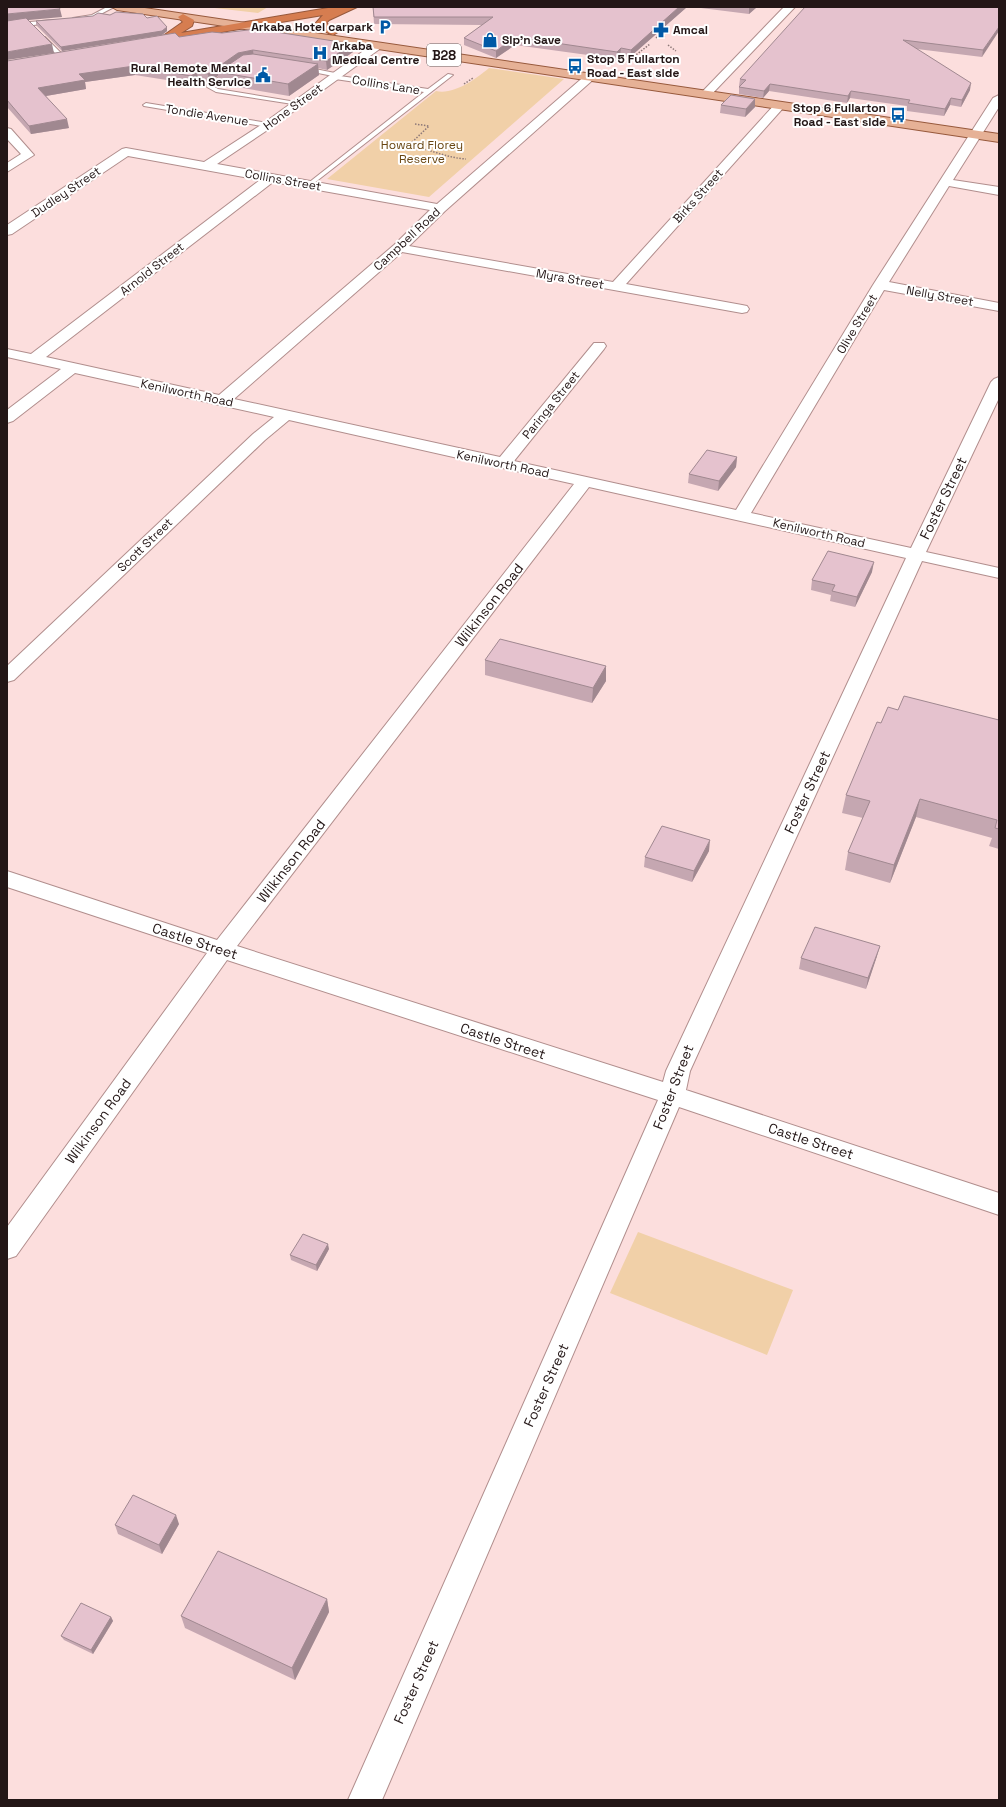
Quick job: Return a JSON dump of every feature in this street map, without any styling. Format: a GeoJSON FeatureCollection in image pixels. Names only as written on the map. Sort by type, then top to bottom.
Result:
{"type":"FeatureCollection","features":[{"type":"Feature","properties":{"kind":"highway"},"geometry":{"type":"LineString","coordinates":[[141,43],[348,7]]}},
{"type":"Feature","properties":{"kind":"highway"},"geometry":{"type":"LineString","coordinates":[[333,32],[324,27],[321,23],[325,18],[348,7]]}},
{"type":"Feature","properties":{"kind":"highway"},"geometry":{"type":"LineString","coordinates":[[160,39],[188,24],[189,20],[183,17]]}},
{"type":"Feature","properties":{"kind":"highway"},"geometry":{"type":"LineString","coordinates":[[45,59],[74,54]]}},
{"type":"Feature","properties":{"kind":"main road"},"geometry":{"type":"LineString","coordinates":[[117,7],[244,26]]}},
{"type":"Feature","properties":{"kind":"main road"},"geometry":{"type":"LineString","coordinates":[[167,7],[266,22]]}},
{"type":"Feature","properties":{"kind":"main road","name":"B28"},"geometry":{"type":"LineString","coordinates":[[266,22],[333,32],[511,64]]}},
{"type":"Feature","properties":{"kind":"main road","name":"B28"},"geometry":{"type":"LineString","coordinates":[[244,26],[511,64],[999,138]]}},
{"type":"Feature","properties":{"kind":"street"},"geometry":{"type":"LineString","coordinates":[[706,94],[790,7]]}},
{"type":"Feature","properties":{"kind":"street","name":"Hone Street"},"geometry":{"type":"LineString","coordinates":[[206,166],[268,125],[378,46]]}},
{"type":"Feature","properties":{"kind":"street","name":"Campbell Road"},"geometry":{"type":"LineString","coordinates":[[223,400],[399,248],[440,208],[591,76]]}},
{"type":"Feature","properties":{"kind":"street","name":"Olive Street"},"geometry":{"type":"LineString","coordinates":[[741,515],[880,285],[999,98]]}},
{"type":"Feature","properties":{"kind":"street","name":"Birks Street"},"geometry":{"type":"LineString","coordinates":[[616,287],[780,105]]}},
{"type":"Feature","properties":{"kind":"street"},"geometry":{"type":"LineString","coordinates":[[7,132],[28,155],[7,168]]}},
{"type":"Feature","properties":{"kind":"street","name":"Collins Street"},"geometry":{"type":"LineString","coordinates":[[126,152],[440,208]]}},
{"type":"Feature","properties":{"kind":"street","name":"Dudley Street"},"geometry":{"type":"LineString","coordinates":[[7,231],[126,152]]}},
{"type":"Feature","properties":{"kind":"street","name":"Arnold Street"},"geometry":{"type":"LineString","coordinates":[[34,359],[270,178]]}},
{"type":"Feature","properties":{"kind":"street"},"geometry":{"type":"LineString","coordinates":[[946,182],[999,191]]}},
{"type":"Feature","properties":{"kind":"street","name":"Myra Street"},"geometry":{"type":"LineString","coordinates":[[399,248],[742,309]]}},
{"type":"Feature","properties":{"kind":"street","name":"Nelly Street"},"geometry":{"type":"LineString","coordinates":[[880,285],[999,307]]}},
{"type":"Feature","properties":{"kind":"street","name":"Paringa Street"},"geometry":{"type":"LineString","coordinates":[[503,464],[599,346]]}},
{"type":"Feature","properties":{"kind":"street","name":"Kenilworth Road"},"geometry":{"type":"LineString","coordinates":[[7,353],[223,400],[285,416],[741,515],[999,574]]}},
{"type":"Feature","properties":{"kind":"street"},"geometry":{"type":"LineString","coordinates":[[7,418],[72,368]]}},
{"type":"Feature","properties":{"kind":"street","name":"Foster Street"},"geometry":{"type":"LineString","coordinates":[[365,1800],[672,1095],[678,1071],[916,555],[999,382]]}},
{"type":"Feature","properties":{"kind":"street","name":"Scott Street"},"geometry":{"type":"LineString","coordinates":[[7,676],[259,437],[285,416]]}},
{"type":"Feature","properties":{"kind":"street","name":"Wilkinson Road"},"geometry":{"type":"LineString","coordinates":[[7,1248],[222,950],[585,481]]}},
{"type":"Feature","properties":{"kind":"street","name":"Castle Street"},"geometry":{"type":"LineString","coordinates":[[7,879],[672,1095],[999,1204]]}},
{"type":"Feature","properties":{"kind":"lane"},"geometry":{"type":"LineString","coordinates":[[72,18],[93,16],[111,7]]}},
{"type":"Feature","properties":{"kind":"lane"},"geometry":{"type":"LineString","coordinates":[[7,26],[58,20]]}},
{"type":"Feature","properties":{"kind":"lane"},"geometry":{"type":"LineString","coordinates":[[29,23],[34,29]]}},
{"type":"Feature","properties":{"kind":"lane"},"geometry":{"type":"LineString","coordinates":[[39,34],[61,56]]}},
{"type":"Feature","properties":{"kind":"lane"},"geometry":{"type":"LineString","coordinates":[[236,68],[210,86],[216,90],[299,103]]}},
{"type":"Feature","properties":{"kind":"lane","name":"Collins Lane"},"geometry":{"type":"LineString","coordinates":[[296,68],[430,91]]}},
{"type":"Feature","properties":{"kind":"lane"},"geometry":{"type":"LineString","coordinates":[[430,91],[450,75]]}},
{"type":"Feature","properties":{"kind":"lane","name":"Collins Lane"},"geometry":{"type":"LineString","coordinates":[[309,185],[430,91]]}},
{"type":"Feature","properties":{"kind":"lane","name":"Tondie Avenue"},"geometry":{"type":"LineString","coordinates":[[146,105],[268,125]]}},
{"type":"Feature","properties":{"kind":"path"},"geometry":{"type":"LineString","coordinates":[[656,38],[659,35],[665,37]]}},
{"type":"Feature","properties":{"kind":"path"},"geometry":{"type":"LineString","coordinates":[[615,60],[627,62],[650,44]]}},
{"type":"Feature","properties":{"kind":"path"},"geometry":{"type":"LineString","coordinates":[[668,45],[676,51]]}},
{"type":"Feature","properties":{"kind":"path"},"geometry":{"type":"LineString","coordinates":[[410,123],[429,126],[408,146],[428,149],[444,156],[468,159]]}},
{"type":"Feature","properties":{"kind":"green space"},"geometry":{"type":"Polygon","coordinates":[[[206,7],[268,7],[258,13],[206,7]]]}},
{"type":"Feature","properties":{"kind":"green space","name":"Howard Florey Reserve"},"geometry":{"type":"Polygon","coordinates":[[[489,68],[564,79],[429,197],[327,179],[436,91],[450,91],[464,85],[478,77],[489,68]]]}},
{"type":"Feature","properties":{"kind":"green space"},"geometry":{"type":"Polygon","coordinates":[[[638,1232],[793,1290],[767,1355],[610,1293],[638,1232]]]}},
{"type":"Feature","properties":{"kind":"building"},"geometry":{"type":"Polygon","coordinates":[[[7,7],[59,7],[60,9],[7,14],[7,7]]]}},
{"type":"Feature","properties":{"kind":"building"},"geometry":{"type":"Polygon","coordinates":[[[373,7],[679,7],[631,50],[621,48],[617,52],[515,37],[496,51],[464,38],[493,17],[374,17],[373,7]]]}},
{"type":"Feature","properties":{"kind":"building"},"geometry":{"type":"Polygon","coordinates":[[[805,7],[999,7],[999,27],[983,50],[903,40],[971,83],[962,100],[951,98],[945,109],[908,103],[910,100],[851,91],[848,96],[770,84],[764,91],[739,87],[746,80],[740,79],[805,7]]]}},
{"type":"Feature","properties":{"kind":"building"},"geometry":{"type":"Polygon","coordinates":[[[116,12],[143,14],[147,18],[157,16],[167,27],[162,31],[61,47],[36,21],[93,16],[98,13],[110,15],[116,12]]]}},
{"type":"Feature","properties":{"kind":"building"},"geometry":{"type":"Polygon","coordinates":[[[26,18],[52,44],[7,52],[7,21],[26,18]]]}},
{"type":"Feature","properties":{"kind":"building"},"geometry":{"type":"Polygon","coordinates":[[[257,29],[353,44],[326,61],[253,50],[238,53],[208,74],[197,72],[191,76],[134,66],[79,74],[85,80],[38,88],[67,119],[29,126],[7,100],[7,61],[175,33],[179,37],[212,32],[222,33],[257,29]]]}},
{"type":"Feature","properties":{"kind":"building"},"geometry":{"type":"Polygon","coordinates":[[[253,54],[318,64],[288,84],[218,72],[243,55],[253,54]]]}},
{"type":"Feature","properties":{"kind":"building"},"geometry":{"type":"Polygon","coordinates":[[[731,95],[755,99],[746,109],[721,105],[731,95]]]}},
{"type":"Feature","properties":{"kind":"building"},"geometry":{"type":"Polygon","coordinates":[[[707,450],[737,457],[719,481],[689,474],[707,450]]]}},
{"type":"Feature","properties":{"kind":"building"},"geometry":{"type":"Polygon","coordinates":[[[828,551],[874,562],[857,597],[832,591],[835,585],[812,580],[828,551]]]}},
{"type":"Feature","properties":{"kind":"building"},"geometry":{"type":"Polygon","coordinates":[[[500,639],[606,666],[593,688],[485,660],[500,639]]]}},
{"type":"Feature","properties":{"kind":"building"},"geometry":{"type":"Polygon","coordinates":[[[904,696],[999,720],[999,829],[995,828],[997,820],[920,799],[894,865],[848,852],[870,801],[846,795],[877,722],[881,723],[888,707],[898,710],[904,696]]]}},
{"type":"Feature","properties":{"kind":"building"},"geometry":{"type":"Polygon","coordinates":[[[662,826],[710,840],[694,871],[645,857],[662,826]]]}},
{"type":"Feature","properties":{"kind":"building"},"geometry":{"type":"Polygon","coordinates":[[[815,927],[880,946],[868,978],[801,958],[815,927]]]}},
{"type":"Feature","properties":{"kind":"building"},"geometry":{"type":"Polygon","coordinates":[[[303,1234],[328,1244],[316,1265],[290,1255],[303,1234]]]}},
{"type":"Feature","properties":{"kind":"building"},"geometry":{"type":"Polygon","coordinates":[[[133,1495],[176,1515],[159,1545],[115,1525],[133,1495]]]}},
{"type":"Feature","properties":{"kind":"building"},"geometry":{"type":"Polygon","coordinates":[[[218,1551],[327,1599],[292,1668],[181,1616],[218,1551]]]}},
{"type":"Feature","properties":{"kind":"building"},"geometry":{"type":"Polygon","coordinates":[[[81,1603],[111,1617],[91,1650],[61,1636],[81,1603]]]}},
{"type":"Feature","properties":{"kind":"place","name":"Arkaba Hotel carpark"},"geometry":{"type":"Point","coordinates":[385,27]}},
{"type":"Feature","properties":{"kind":"place","name":"Amcal"},"geometry":{"type":"Point","coordinates":[661,30]}},
{"type":"Feature","properties":{"kind":"place","name":"Sip'n Save"},"geometry":{"type":"Point","coordinates":[490,40]}},
{"type":"Feature","properties":{"kind":"place","name":"Arkaba Medical Centre"},"geometry":{"type":"Point","coordinates":[320,53]}},
{"type":"Feature","properties":{"kind":"place","name":"Stop 5 Fullarton Road - East side"},"geometry":{"type":"Point","coordinates":[575,66]}},
{"type":"Feature","properties":{"kind":"place","name":"Rural Remote Mental Health Service"},"geometry":{"type":"Point","coordinates":[263,75]}},
{"type":"Feature","properties":{"kind":"place","name":"Stop 6 Fullarton Road - East side"},"geometry":{"type":"Point","coordinates":[898,115]}}]}
